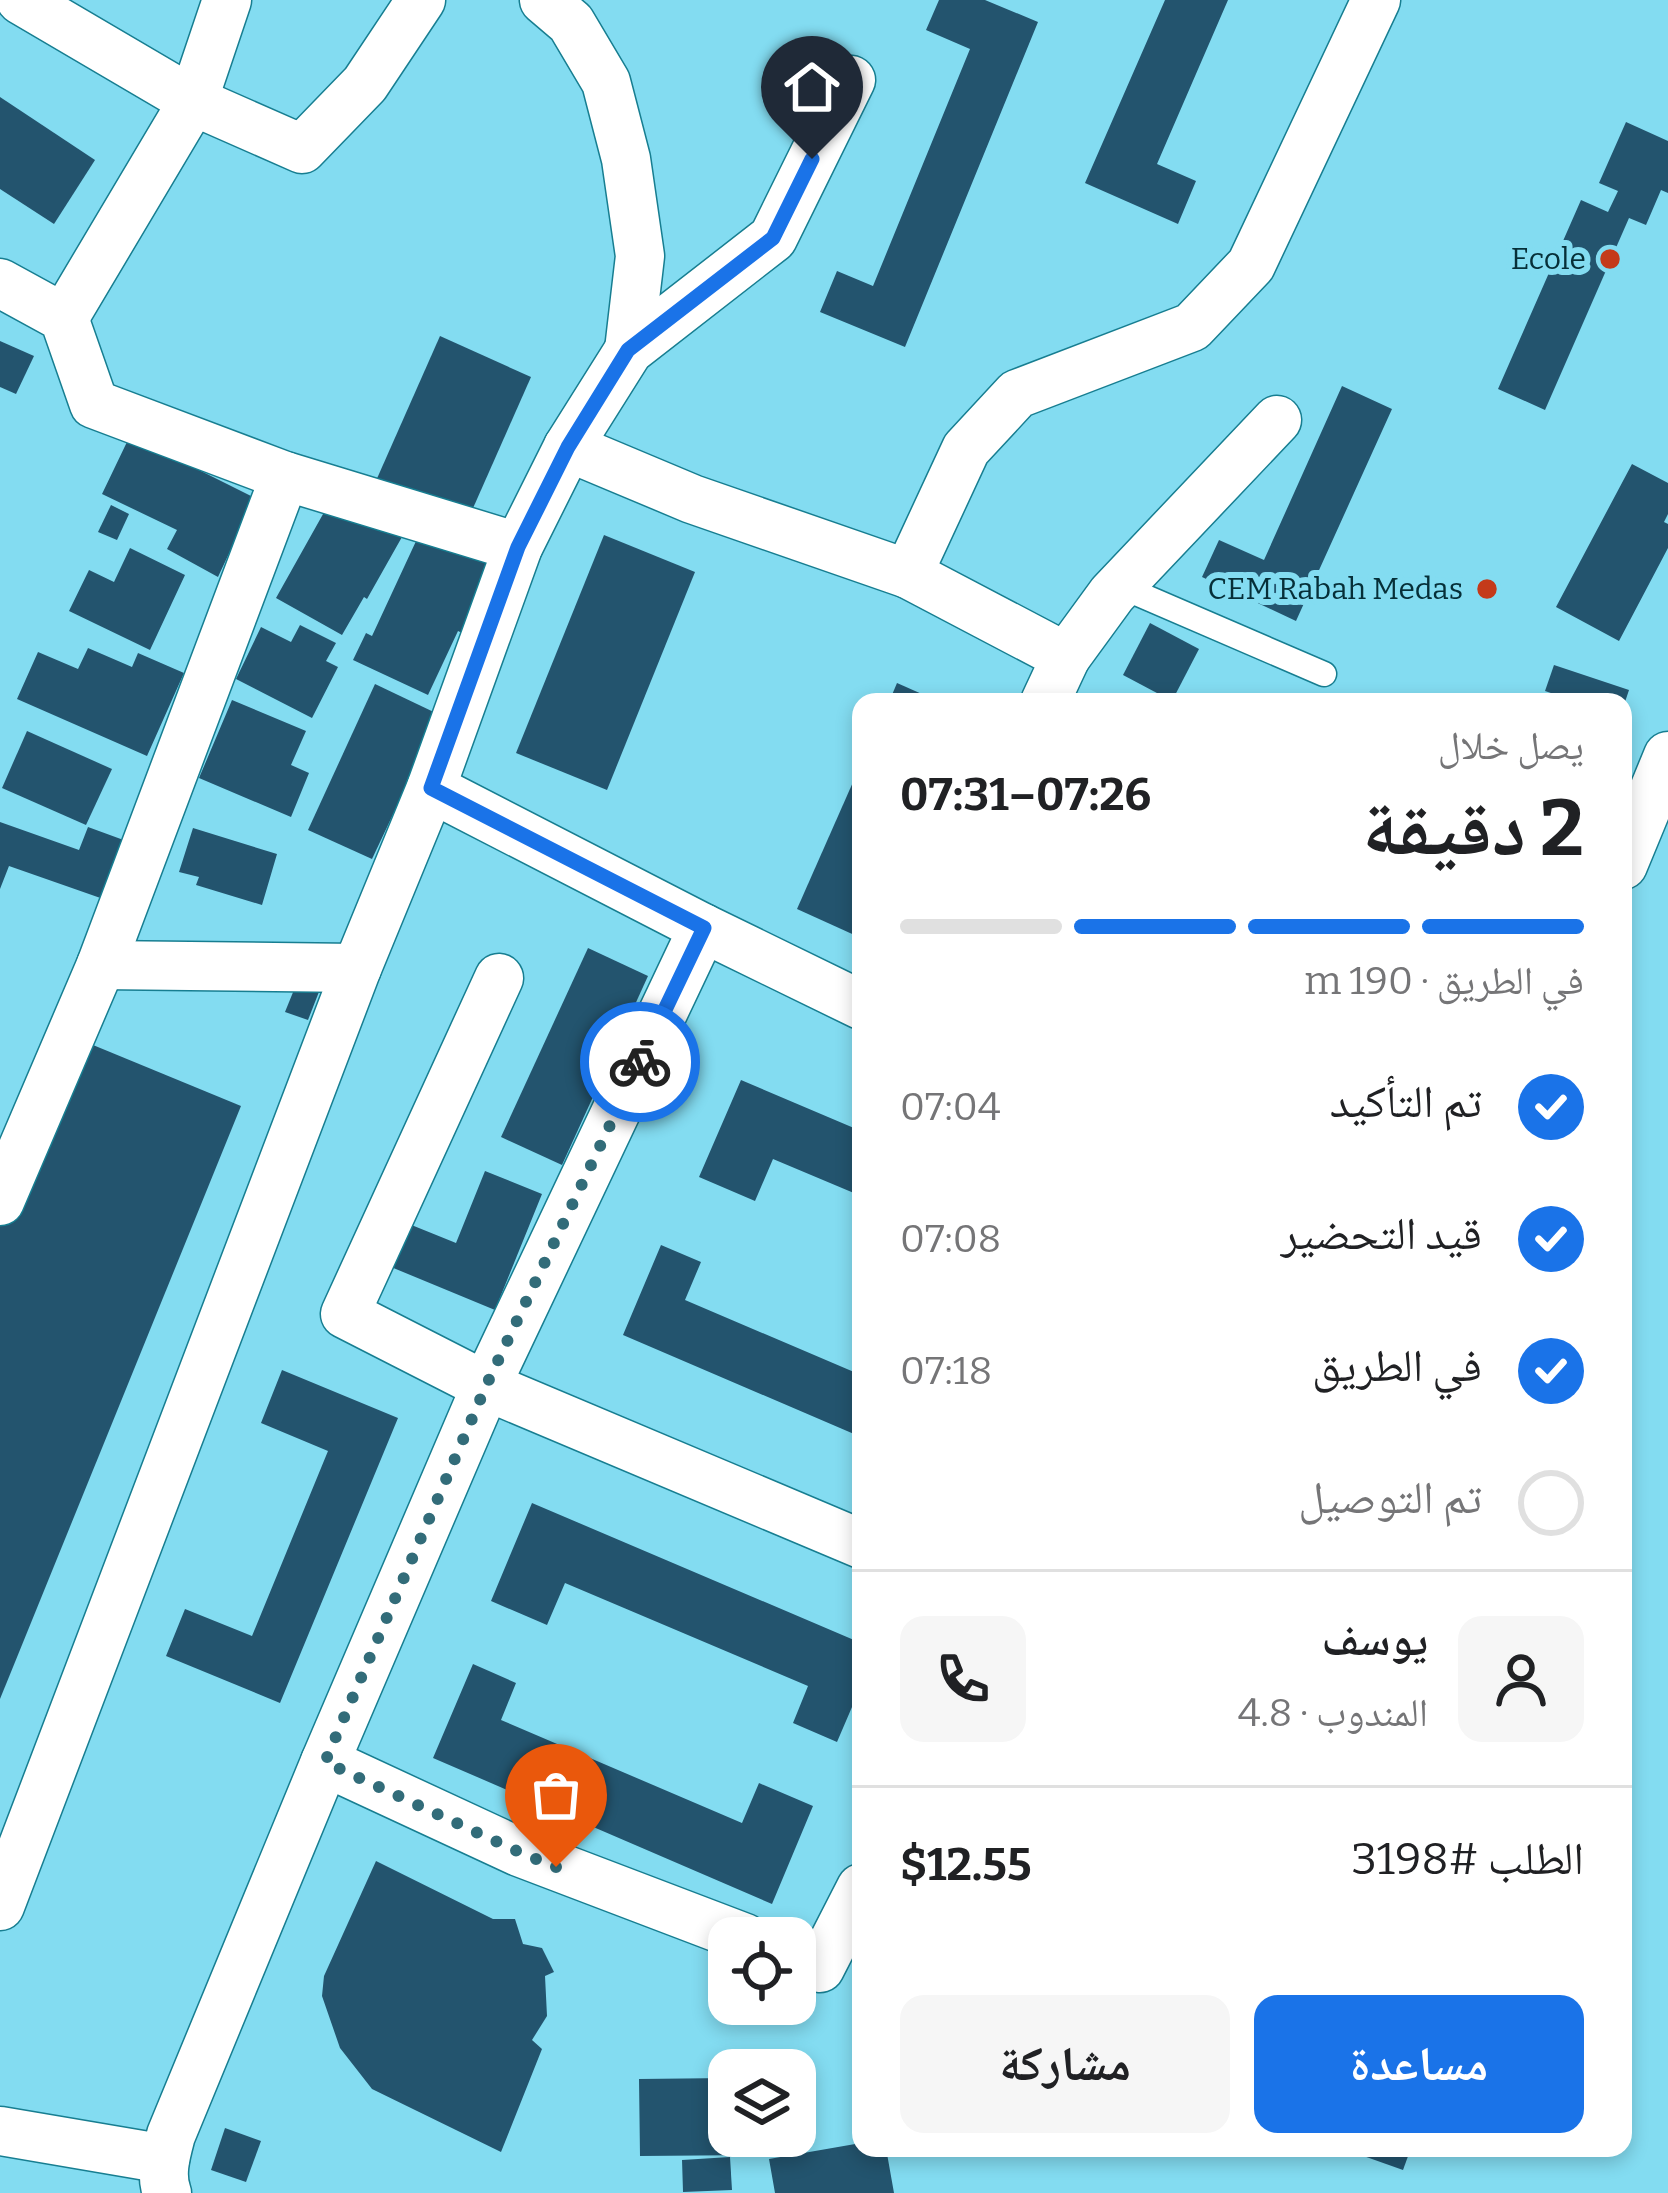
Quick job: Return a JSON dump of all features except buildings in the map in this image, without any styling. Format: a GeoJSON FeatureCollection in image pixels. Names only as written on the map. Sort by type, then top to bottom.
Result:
{"type":"FeatureCollection","features":[{"type":"Feature","properties":{"kind":"street"},"geometry":{"type":"LineString","coordinates":[[20,0],[193,101],[302,149],[365,84],[421,0]]}},
{"type":"Feature","properties":{"kind":"street"},"geometry":{"type":"LineString","coordinates":[[64,318],[193,101],[227,0]]}},
{"type":"Feature","properties":{"kind":"street"},"geometry":{"type":"LineString","coordinates":[[544,0],[571,23],[606,82],[626,159],[640,256],[628,350]]}},
{"type":"Feature","properties":{"kind":"street"},"geometry":{"type":"LineString","coordinates":[[908,574],[966,449],[1017,394],[1192,327],[1252,265],[1376,0]]}},
{"type":"Feature","properties":{"kind":"street"},"geometry":{"type":"LineString","coordinates":[[0,1906],[357,968],[431,788],[518,547],[568,447],[628,350],[773,238],[850,80]]}},
{"type":"Feature","properties":{"kind":"street"},"geometry":{"type":"LineString","coordinates":[[0,283],[64,318],[94,404],[286,476],[518,547]]}},
{"type":"Feature","properties":{"kind":"street"},"geometry":{"type":"LineString","coordinates":[[1049,693],[1066,657],[1120,586],[1277,420]]}},
{"type":"Feature","properties":{"kind":"street"},"geometry":{"type":"LineString","coordinates":[[568,447],[692,499],[908,574],[1066,657]]}},
{"type":"Feature","properties":{"kind":"street"},"geometry":{"type":"LineString","coordinates":[[0,1201],[101,964],[286,476]]}},
{"type":"Feature","properties":{"kind":"street"},"geometry":{"type":"LineString","coordinates":[[1632,843],[1668,756]]}},
{"type":"Feature","properties":{"kind":"street"},"geometry":{"type":"LineString","coordinates":[[431,788],[852,1001]]}},
{"type":"Feature","properties":{"kind":"street"},"geometry":{"type":"LineString","coordinates":[[0,2131],[166,2176],[171,2135],[486,1386],[704,928]]}},
{"type":"Feature","properties":{"kind":"street"},"geometry":{"type":"LineString","coordinates":[[101,964],[357,968]]}},
{"type":"Feature","properties":{"kind":"street"},"geometry":{"type":"LineString","coordinates":[[500,978],[346,1314],[486,1386],[852,1540]]}},
{"type":"Feature","properties":{"kind":"street"},"geometry":{"type":"LineString","coordinates":[[325,1762],[519,1852],[708,1924]]}},
{"type":"Feature","properties":{"kind":"street"},"geometry":{"type":"LineString","coordinates":[[825,1971],[852,1909]]}},
{"type":"Feature","properties":{"kind":"lane"},"geometry":{"type":"LineString","coordinates":[[1120,586],[1324,674]]}},
{"type":"Feature","properties":{"kind":"way so far"},"geometry":{"type":"LineString","coordinates":[[556,1867],[325,1762],[486,1386],[640,1062]]}},
{"type":"Feature","properties":{"kind":"place","name":"Ecole"},"geometry":{"type":"Point","coordinates":[1610,259]}},
{"type":"Feature","properties":{"kind":"place","name":"CEM Rabah Medas"},"geometry":{"type":"Point","coordinates":[1487,589]}},
{"type":"Feature","properties":{"kind":"route"},"geometry":{"type":"LineString","coordinates":[[640,1062],[704,928],[431,788],[518,547],[568,447],[628,350],[773,238],[812,159]]}}]}
